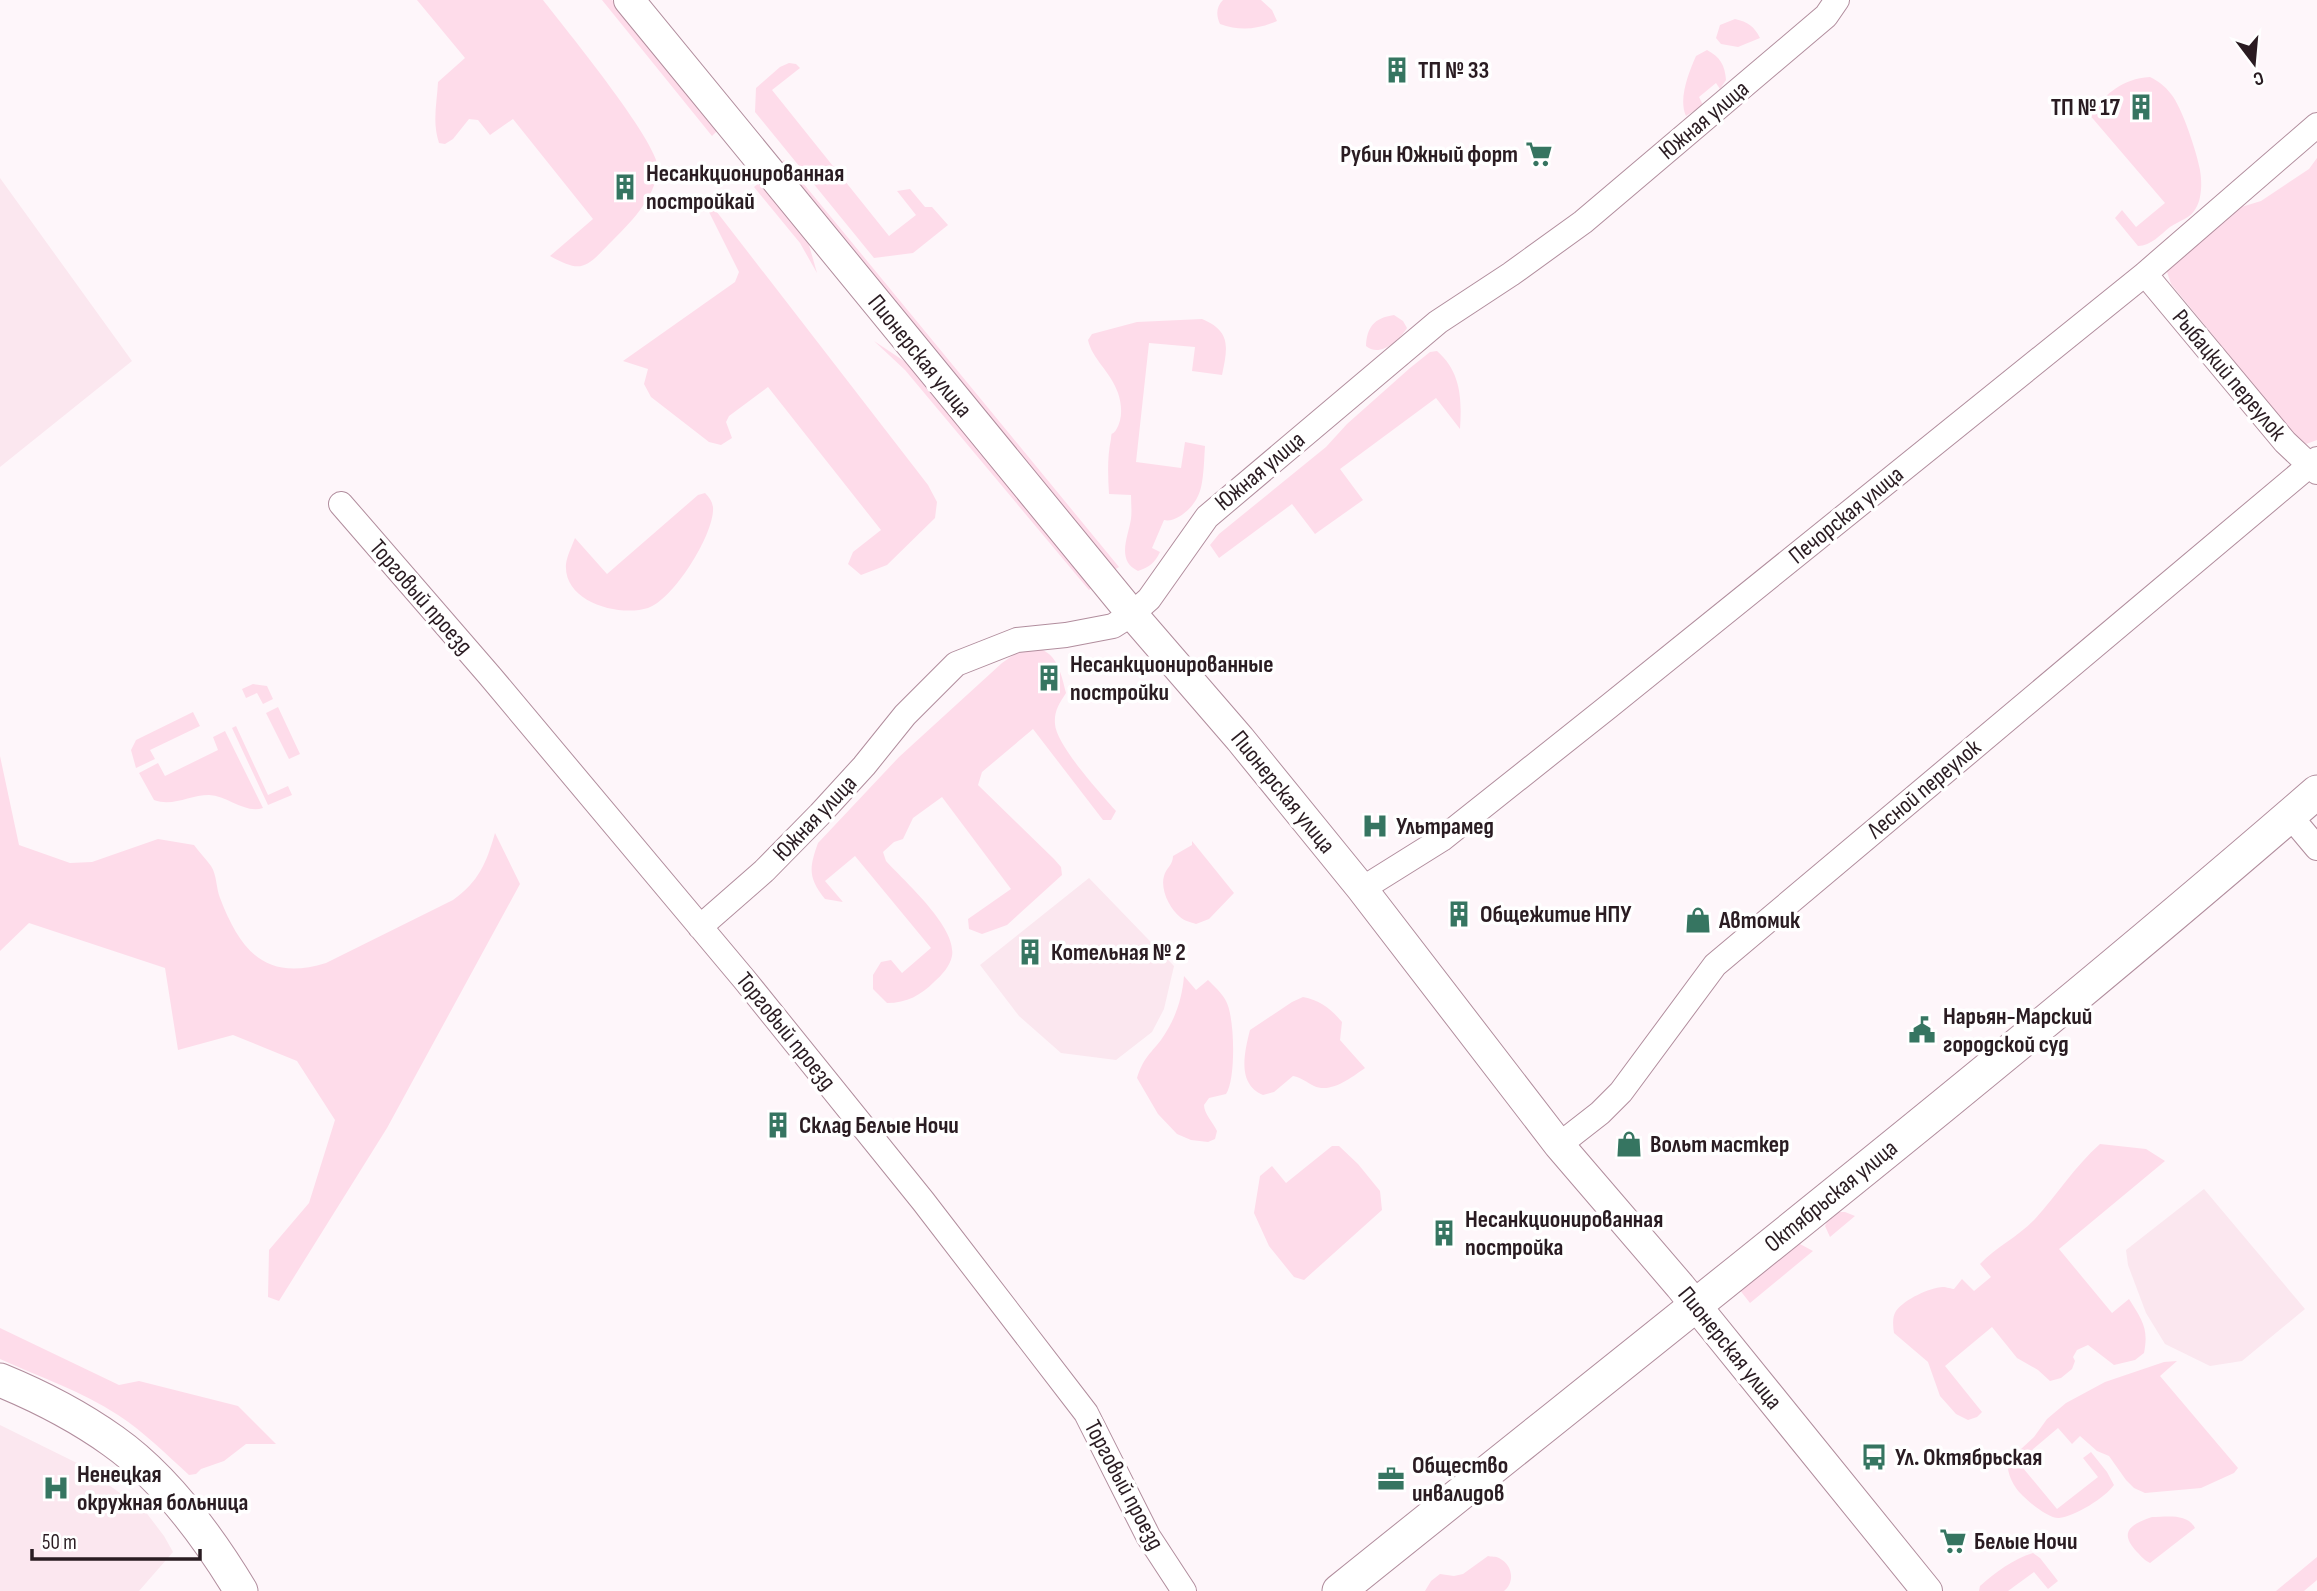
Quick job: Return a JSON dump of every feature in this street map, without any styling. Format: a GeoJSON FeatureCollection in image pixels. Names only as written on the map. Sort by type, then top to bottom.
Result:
{"type":"FeatureCollection","features":[{"type":"Feature","properties":{"kind":"main road","name":"Октябрьская улица"},"geometry":{"type":"LineString","coordinates":[[1339,1591],[1697,1306],[2035,1031],[2317,792]]}},
{"type":"Feature","properties":{"kind":"main road"},"geometry":{"type":"LineString","coordinates":[[0,1380],[33,1394],[114,1441],[142,1466],[202,1533],[240,1591]]}},
{"type":"Feature","properties":{"kind":"street","name":"Пионерская улица"},"geometry":{"type":"LineString","coordinates":[[629,0],[1132,614],[1240,738],[1362,889],[1559,1145],[1697,1306],[1927,1591]]}},
{"type":"Feature","properties":{"kind":"street","name":"Южная улица"},"geometry":{"type":"LineString","coordinates":[[700,927],[764,871],[813,821],[864,766],[905,715],[956,664],[1017,640],[1066,635],[1113,626],[1132,614],[1150,599],[1207,517],[1438,322],[1583,222],[1826,16],[1837,0]]}},
{"type":"Feature","properties":{"kind":"street","name":"Печорская улица"},"geometry":{"type":"LineString","coordinates":[[1362,889],[1463,822],[2145,274],[2317,125]]}},
{"type":"Feature","properties":{"kind":"street","name":"Рыбацкий переулок"},"geometry":{"type":"LineString","coordinates":[[2145,274],[2285,442],[2315,465]]}},
{"type":"Feature","properties":{"kind":"street","name":"Лесной переулок"},"geometry":{"type":"LineString","coordinates":[[1559,1145],[1600,1113],[1621,1092],[1715,965],[2315,465]]}},
{"type":"Feature","properties":{"kind":"street","name":"Торговый проезд"},"geometry":{"type":"LineString","coordinates":[[341,503],[700,927],[906,1179],[1086,1413],[1148,1536],[1184,1591]]}},
{"type":"Feature","properties":{"kind":"street"},"geometry":{"type":"LineString","coordinates":[[2290,816],[2317,848]]}},
{"type":"Feature","properties":{"kind":"shaded area"},"geometry":{"type":"Polygon","coordinates":[[[417,0],[543,0],[628,111],[654,156],[658,169],[656,180],[652,191],[633,219],[588,263],[582,266],[569,265],[550,256],[593,219],[513,119],[490,135],[478,120],[469,119],[453,139],[445,144],[439,143],[435,120],[438,82],[465,58],[417,0]]]}},
{"type":"Feature","properties":{"kind":"shaded area"},"geometry":{"type":"Polygon","coordinates":[[[602,0],[612,0],[717,131],[712,136],[602,0]]]}},
{"type":"Feature","properties":{"kind":"shaded area"},"geometry":{"type":"Polygon","coordinates":[[[1223,0],[1261,0],[1272,10],[1277,21],[1248,29],[1220,24],[1217,11],[1223,0]]]}},
{"type":"Feature","properties":{"kind":"shaded area"},"geometry":{"type":"Polygon","coordinates":[[[1735,19],[1750,25],[1760,38],[1738,47],[1721,44],[1716,38],[1720,25],[1735,19]]]}},
{"type":"Feature","properties":{"kind":"shaded area"},"geometry":{"type":"Polygon","coordinates":[[[1707,50],[1721,62],[1726,80],[1720,89],[1716,83],[1699,97],[1703,105],[1686,116],[1683,102],[1688,78],[1696,56],[1707,50]]]}},
{"type":"Feature","properties":{"kind":"shaded area"},"geometry":{"type":"Polygon","coordinates":[[[789,63],[800,68],[772,90],[889,236],[916,215],[897,191],[910,189],[925,207],[932,207],[948,225],[913,253],[874,258],[755,112],[756,88],[780,67],[789,63]]]}},
{"type":"Feature","properties":{"kind":"shaded area"},"geometry":{"type":"Polygon","coordinates":[[[2150,77],[2166,89],[2180,109],[2198,162],[2201,190],[2198,204],[2191,215],[2151,242],[2138,246],[2115,218],[2122,210],[2136,227],[2165,203],[2088,113],[2123,84],[2150,77]]]}},
{"type":"Feature","properties":{"kind":"shaded area"},"geometry":{"type":"Polygon","coordinates":[[[2317,158],[2317,440],[2306,444],[2294,434],[2171,284],[2166,269],[2238,208],[2261,201],[2309,169],[2317,158]]]}},
{"type":"Feature","properties":{"kind":"shaded area"},"geometry":{"type":"Polygon","coordinates":[[[784,160],[1119,567],[1114,570],[779,164],[784,160]]]}},
{"type":"Feature","properties":{"kind":"shaded area"},"geometry":{"type":"Polygon","coordinates":[[[0,178],[132,361],[0,467],[0,178]]]}},
{"type":"Feature","properties":{"kind":"shaded area"},"geometry":{"type":"Polygon","coordinates":[[[761,181],[807,238],[817,273],[800,243],[754,187],[761,181]]]}},
{"type":"Feature","properties":{"kind":"shaded area"},"geometry":{"type":"Polygon","coordinates":[[[705,204],[713,207],[928,485],[937,502],[935,518],[887,565],[861,575],[848,564],[853,552],[881,530],[768,387],[729,416],[726,422],[732,438],[721,445],[709,442],[651,397],[644,384],[648,369],[623,361],[735,282],[739,272],[705,204]]]}},
{"type":"Feature","properties":{"kind":"shaded area"},"geometry":{"type":"Polygon","coordinates":[[[1394,315],[1403,321],[1407,328],[1399,338],[1383,349],[1366,346],[1373,324],[1381,318],[1394,315]]]}},
{"type":"Feature","properties":{"kind":"shaded area"},"geometry":{"type":"Polygon","coordinates":[[[1202,319],[1223,335],[1226,348],[1222,375],[1192,371],[1195,347],[1149,343],[1136,462],[1181,468],[1185,442],[1205,446],[1201,485],[1196,501],[1179,517],[1164,520],[1152,548],[1160,552],[1158,556],[1151,564],[1138,571],[1131,567],[1125,555],[1131,495],[1109,494],[1109,453],[1112,434],[1121,417],[1121,407],[1115,385],[1093,353],[1088,340],[1092,334],[1137,322],[1202,319]]]}},
{"type":"Feature","properties":{"kind":"shaded area"},"geometry":{"type":"Polygon","coordinates":[[[874,341],[910,365],[1095,585],[1089,590],[905,370],[874,341]]]}},
{"type":"Feature","properties":{"kind":"shaded area"},"geometry":{"type":"Polygon","coordinates":[[[1437,351],[1451,368],[1458,387],[1460,429],[1436,398],[1340,469],[1363,500],[1315,534],[1292,504],[1219,558],[1210,545],[1219,534],[1326,447],[1347,424],[1410,368],[1430,352],[1437,351]]]}},
{"type":"Feature","properties":{"kind":"shaded area"},"geometry":{"type":"Polygon","coordinates":[[[705,493],[713,507],[707,532],[681,579],[658,602],[648,608],[636,610],[609,608],[595,604],[573,588],[567,577],[566,564],[575,538],[607,574],[698,495],[705,493]]]}},
{"type":"Feature","properties":{"kind":"shaded area"},"geometry":{"type":"Polygon","coordinates":[[[1025,647],[1043,650],[1058,667],[1066,693],[1055,715],[1057,733],[1080,769],[1116,811],[1111,820],[1103,820],[1033,729],[982,772],[978,785],[1054,859],[1061,867],[1062,875],[1007,925],[982,934],[969,929],[968,919],[1011,889],[942,797],[913,818],[903,839],[894,842],[883,852],[886,861],[938,919],[951,944],[952,956],[943,973],[924,991],[907,1000],[887,1003],[873,989],[873,975],[881,962],[891,960],[902,973],[931,948],[855,856],[825,881],[843,902],[825,899],[815,885],[812,872],[818,843],[899,757],[1002,663],[1025,647]]]}},
{"type":"Feature","properties":{"kind":"shaded area"},"geometry":{"type":"Polygon","coordinates":[[[253,684],[267,686],[273,699],[263,704],[257,693],[246,698],[242,689],[253,684]]]}},
{"type":"Feature","properties":{"kind":"shaded area"},"geometry":{"type":"Polygon","coordinates":[[[278,707],[300,754],[289,759],[266,713],[278,707]]]}},
{"type":"Feature","properties":{"kind":"shaded area"},"geometry":{"type":"Polygon","coordinates":[[[193,712],[200,726],[150,750],[155,759],[136,768],[131,750],[136,740],[193,712]]]}},
{"type":"Feature","properties":{"kind":"shaded area"},"geometry":{"type":"Polygon","coordinates":[[[236,726],[268,795],[288,786],[292,795],[268,805],[232,728],[236,726]]]}},
{"type":"Feature","properties":{"kind":"shaded area"},"geometry":{"type":"Polygon","coordinates":[[[225,731],[263,808],[250,809],[209,795],[168,802],[154,800],[139,773],[158,763],[165,776],[218,750],[213,737],[225,731]]]}},
{"type":"Feature","properties":{"kind":"shaded area"},"geometry":{"type":"Polygon","coordinates":[[[0,756],[19,845],[70,863],[92,862],[158,839],[194,845],[213,870],[219,894],[236,933],[258,957],[287,968],[305,968],[326,963],[453,900],[475,879],[495,833],[520,884],[387,1128],[279,1301],[268,1297],[269,1250],[309,1203],[335,1120],[297,1061],[233,1035],[178,1050],[165,968],[29,923],[0,951],[0,756]]]}},
{"type":"Feature","properties":{"kind":"shaded area"},"geometry":{"type":"Polygon","coordinates":[[[1192,841],[1234,893],[1209,919],[1196,924],[1182,918],[1173,909],[1167,899],[1163,881],[1173,856],[1192,845],[1192,841]]]}},
{"type":"Feature","properties":{"kind":"shaded area"},"geometry":{"type":"Polygon","coordinates":[[[1089,878],[1174,966],[1164,1009],[1152,1032],[1116,1060],[1061,1053],[1019,1016],[980,965],[1089,878]]]}},
{"type":"Feature","properties":{"kind":"shaded area"},"geometry":{"type":"Polygon","coordinates":[[[1184,976],[1196,990],[1208,980],[1224,998],[1231,1020],[1233,1063],[1229,1087],[1226,1094],[1209,1098],[1204,1105],[1217,1131],[1215,1139],[1208,1142],[1191,1140],[1177,1134],[1158,1114],[1137,1078],[1144,1062],[1174,1017],[1180,1002],[1184,976]]]}},
{"type":"Feature","properties":{"kind":"shaded area"},"geometry":{"type":"Polygon","coordinates":[[[1303,997],[1325,1006],[1342,1022],[1340,1040],[1365,1068],[1327,1088],[1314,1086],[1293,1076],[1274,1092],[1263,1095],[1249,1084],[1246,1076],[1245,1058],[1250,1030],[1303,997]]]}},
{"type":"Feature","properties":{"kind":"shaded area"},"geometry":{"type":"Polygon","coordinates":[[[2100,1144],[2146,1149],[2165,1161],[2059,1249],[2112,1313],[2129,1299],[2143,1324],[2146,1337],[2144,1353],[2135,1360],[2114,1365],[2088,1345],[2077,1350],[2072,1369],[2061,1378],[2050,1381],[2038,1370],[2017,1358],[1992,1327],[1945,1366],[1982,1412],[1968,1420],[1956,1414],[1940,1396],[1928,1362],[1894,1333],[1895,1313],[1905,1302],[1924,1292],[1943,1287],[1954,1289],[1962,1279],[1974,1291],[1991,1277],[1980,1264],[2035,1219],[2100,1144]]]}},
{"type":"Feature","properties":{"kind":"shaded area"},"geometry":{"type":"Polygon","coordinates":[[[1332,1146],[1339,1146],[1380,1191],[1382,1210],[1304,1280],[1294,1277],[1269,1246],[1254,1213],[1260,1176],[1272,1166],[1286,1183],[1332,1146]]]}},
{"type":"Feature","properties":{"kind":"shaded area"},"geometry":{"type":"Polygon","coordinates":[[[2204,1189],[2305,1309],[2242,1361],[2210,1366],[2165,1344],[2146,1313],[2128,1265],[2126,1250],[2204,1189]]]}},
{"type":"Feature","properties":{"kind":"shaded area"},"geometry":{"type":"Polygon","coordinates":[[[1839,1212],[1855,1216],[1830,1237],[1825,1226],[1839,1212]]]}},
{"type":"Feature","properties":{"kind":"shaded area"},"geometry":{"type":"Polygon","coordinates":[[[1800,1244],[1813,1251],[1750,1303],[1739,1289],[1793,1245],[1800,1244]]]}},
{"type":"Feature","properties":{"kind":"shaded area"},"geometry":{"type":"Polygon","coordinates":[[[0,1328],[119,1385],[139,1381],[238,1406],[276,1444],[246,1444],[224,1461],[189,1475],[137,1429],[104,1406],[0,1359],[0,1328]]]}},
{"type":"Feature","properties":{"kind":"shaded area"},"geometry":{"type":"Polygon","coordinates":[[[2177,1361],[2160,1376],[2238,1468],[2234,1473],[2201,1488],[2145,1493],[2126,1480],[2109,1456],[2097,1451],[2080,1436],[2072,1444],[2058,1428],[2018,1462],[2057,1509],[2098,1477],[2083,1458],[2091,1452],[2114,1485],[2089,1506],[2059,1518],[2042,1511],[2019,1492],[2011,1478],[2007,1462],[2034,1437],[2047,1419],[2066,1403],[2105,1382],[2164,1362],[2177,1361]]]}},
{"type":"Feature","properties":{"kind":"shaded area","name":"Ненецкая окружная больница"},"geometry":{"type":"Polygon","coordinates":[[[0,1425],[81,1465],[145,1511],[173,1552],[139,1591],[0,1591],[0,1425]]]}},
{"type":"Feature","properties":{"kind":"shaded area"},"geometry":{"type":"Polygon","coordinates":[[[2152,1517],[2182,1518],[2195,1528],[2150,1563],[2131,1545],[2128,1534],[2133,1526],[2152,1517]]]}},
{"type":"Feature","properties":{"kind":"shaded area"},"geometry":{"type":"Polygon","coordinates":[[[2033,1553],[2058,1581],[2048,1589],[2034,1572],[2008,1591],[1979,1591],[1980,1586],[1999,1571],[2033,1553]]]}},
{"type":"Feature","properties":{"kind":"shaded area"},"geometry":{"type":"Polygon","coordinates":[[[1488,1556],[1499,1558],[1510,1569],[1510,1583],[1504,1591],[1425,1591],[1431,1581],[1440,1574],[1463,1574],[1488,1556]]]}},
{"type":"Feature","properties":{"kind":"shaded area"},"geometry":{"type":"Polygon","coordinates":[[[2317,1557],[2317,1580],[2304,1591],[2276,1591],[2317,1557]]]}},
{"type":"Feature","properties":{"kind":"place","name":"ТП № 33"},"geometry":{"type":"Point","coordinates":[1397,70]}},
{"type":"Feature","properties":{"kind":"place","name":"ТП № 17"},"geometry":{"type":"Point","coordinates":[2141,107]}},
{"type":"Feature","properties":{"kind":"place","name":"Рубин Южный форт"},"geometry":{"type":"Point","coordinates":[1539,154]}},
{"type":"Feature","properties":{"kind":"place","name":"Несанкционированная постройкай"},"geometry":{"type":"Point","coordinates":[625,187]}},
{"type":"Feature","properties":{"kind":"place","name":"Несанкционированные постройки"},"geometry":{"type":"Point","coordinates":[1049,678]}},
{"type":"Feature","properties":{"kind":"place","name":"Ультрамед"},"geometry":{"type":"Point","coordinates":[1375,826]}},
{"type":"Feature","properties":{"kind":"place","name":"Общежитие НПУ"},"geometry":{"type":"Point","coordinates":[1459,914]}},
{"type":"Feature","properties":{"kind":"place","name":"Автомик"},"geometry":{"type":"Point","coordinates":[1698,920]}},
{"type":"Feature","properties":{"kind":"place","name":"Котельная № 2"},"geometry":{"type":"Point","coordinates":[1030,952]}},
{"type":"Feature","properties":{"kind":"place","name":"Нарьян-Марский городской суд"},"geometry":{"type":"Point","coordinates":[1922,1030]}},
{"type":"Feature","properties":{"kind":"place","name":"Склад Белые Ночи"},"geometry":{"type":"Point","coordinates":[778,1125]}},
{"type":"Feature","properties":{"kind":"place","name":"Вольт масткер"},"geometry":{"type":"Point","coordinates":[1629,1144]}},
{"type":"Feature","properties":{"kind":"place","name":"Несанкционированная постройка"},"geometry":{"type":"Point","coordinates":[1444,1233]}},
{"type":"Feature","properties":{"kind":"place","name":"Ул. Октябрьская"},"geometry":{"type":"Point","coordinates":[1874,1457]}},
{"type":"Feature","properties":{"kind":"place","name":"Общество инвалидов"},"geometry":{"type":"Point","coordinates":[1391,1479]}},
{"type":"Feature","properties":{"kind":"place","name":"Ненецкая окружная больница"},"geometry":{"type":"Point","coordinates":[56,1488]}},
{"type":"Feature","properties":{"kind":"place","name":"Белые Ночи"},"geometry":{"type":"Point","coordinates":[1953,1541]}}]}
